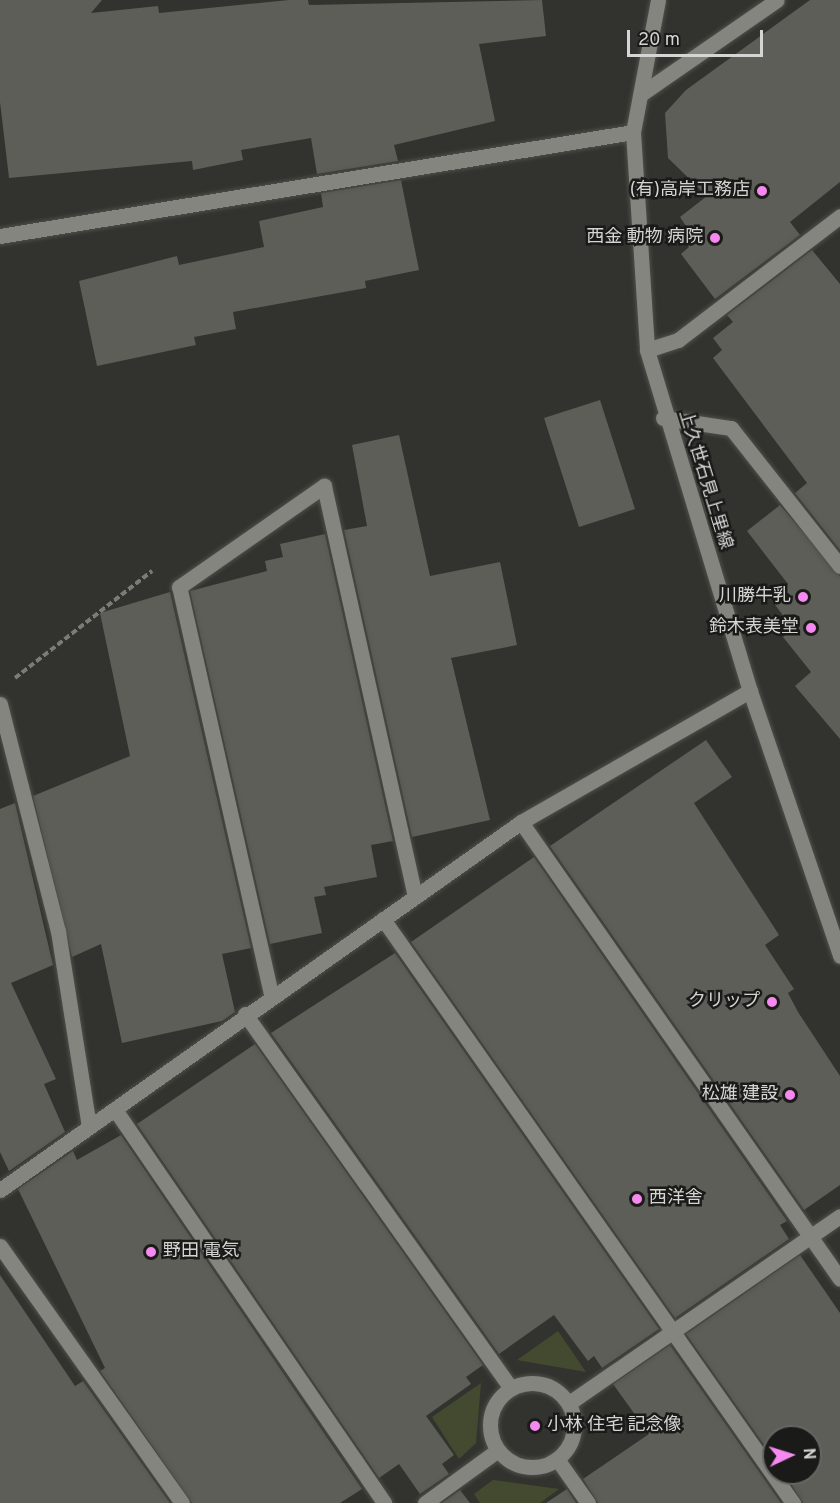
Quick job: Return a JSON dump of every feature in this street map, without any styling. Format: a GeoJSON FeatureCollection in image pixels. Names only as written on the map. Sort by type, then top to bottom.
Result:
{"type":"FeatureCollection","features":[{"type":"Feature","properties":{"kind":"street","name":"上久世石見上里線"},"geometry":{"type":"LineString","coordinates":[[658,0],[633,132],[647,351],[663,418],[750,692],[840,956]]}},
{"type":"Feature","properties":{"kind":"street"},"geometry":{"type":"LineString","coordinates":[[641,94],[777,0]]}},
{"type":"Feature","properties":{"kind":"street"},"geometry":{"type":"LineString","coordinates":[[0,236],[633,132]]}},
{"type":"Feature","properties":{"kind":"street"},"geometry":{"type":"LineString","coordinates":[[647,351],[678,340],[838,223]]}},
{"type":"Feature","properties":{"kind":"street"},"geometry":{"type":"LineString","coordinates":[[663,418],[731,428],[840,566]]}},
{"type":"Feature","properties":{"kind":"street"},"geometry":{"type":"LineString","coordinates":[[271,994],[178,587],[324,486],[415,896]]}},
{"type":"Feature","properties":{"kind":"street"},"geometry":{"type":"LineString","coordinates":[[0,1190],[89,1126],[116,1111],[271,994],[521,822],[750,692]]}},
{"type":"Feature","properties":{"kind":"street"},"geometry":{"type":"LineString","coordinates":[[0,704],[58,931],[89,1126]]}},
{"type":"Feature","properties":{"kind":"street"},"geometry":{"type":"LineString","coordinates":[[521,822],[840,1279]]}},
{"type":"Feature","properties":{"kind":"street"},"geometry":{"type":"LineString","coordinates":[[383,919],[793,1503]]}},
{"type":"Feature","properties":{"kind":"street"},"geometry":{"type":"LineString","coordinates":[[245,1014],[511,1388]]}},
{"type":"Feature","properties":{"kind":"street"},"geometry":{"type":"LineString","coordinates":[[116,1111],[384,1503]]}},
{"type":"Feature","properties":{"kind":"street"},"geometry":{"type":"LineString","coordinates":[[569,1403],[840,1216]]}},
{"type":"Feature","properties":{"kind":"street"},"geometry":{"type":"LineString","coordinates":[[0,1246],[182,1503]]}},
{"type":"Feature","properties":{"kind":"street"},"geometry":{"type":"LineString","coordinates":[[536,1382],[569,1403],[572,1440],[557,1460],[531,1467],[498,1450],[489,1424],[499,1397],[511,1388],[536,1382]]}},
{"type":"Feature","properties":{"kind":"street"},"geometry":{"type":"LineString","coordinates":[[424,1503],[498,1450]]}},
{"type":"Feature","properties":{"kind":"street"},"geometry":{"type":"LineString","coordinates":[[557,1460],[588,1503]]}},
{"type":"Feature","properties":{"kind":"path"},"geometry":{"type":"LineString","coordinates":[[8,684],[150,570],[178,587]]}},
{"type":"Feature","properties":{"kind":"green space"},"geometry":{"type":"Polygon","coordinates":[[[558,1331],[586,1372],[517,1360],[558,1331]]]}},
{"type":"Feature","properties":{"kind":"green space"},"geometry":{"type":"Polygon","coordinates":[[[481,1383],[476,1443],[459,1459],[432,1417],[481,1383]]]}},
{"type":"Feature","properties":{"kind":"green space"},"geometry":{"type":"Polygon","coordinates":[[[493,1480],[559,1489],[540,1503],[480,1503],[474,1494],[493,1480]]]}},
{"type":"Feature","properties":{"kind":"building"},"geometry":{"type":"Polygon","coordinates":[[[0,0],[102,0],[91,13],[158,6],[159,13],[289,0],[308,0],[309,5],[542,0],[546,36],[479,44],[495,121],[394,145],[398,161],[317,174],[311,138],[241,150],[243,160],[193,170],[192,161],[9,178],[0,102],[0,0]]]}},
{"type":"Feature","properties":{"kind":"building"},"geometry":{"type":"Polygon","coordinates":[[[810,0],[840,0],[840,182],[790,222],[800,235],[715,299],[681,254],[689,247],[678,232],[686,226],[680,217],[707,196],[668,158],[665,113],[686,90],[810,0]]]}},
{"type":"Feature","properties":{"kind":"building"},"geometry":{"type":"Polygon","coordinates":[[[401,180],[419,270],[365,281],[366,288],[233,312],[236,329],[194,337],[196,345],[97,366],[79,281],[177,256],[179,265],[264,247],[259,221],[323,207],[321,193],[401,180]]]}},
{"type":"Feature","properties":{"kind":"building"},"geometry":{"type":"Polygon","coordinates":[[[812,250],[840,284],[840,550],[795,493],[807,483],[713,358],[722,350],[713,338],[733,322],[727,315],[812,250]]]}},
{"type":"Feature","properties":{"kind":"building"},"geometry":{"type":"Polygon","coordinates":[[[600,400],[635,509],[579,527],[544,418],[600,400]]]}},
{"type":"Feature","properties":{"kind":"building"},"geometry":{"type":"Polygon","coordinates":[[[399,435],[430,576],[500,562],[517,645],[451,658],[490,820],[412,837],[344,530],[367,526],[352,445],[399,435]]]}},
{"type":"Feature","properties":{"kind":"building"},"geometry":{"type":"Polygon","coordinates":[[[780,505],[840,576],[840,739],[795,686],[811,672],[783,637],[793,629],[770,598],[788,584],[747,531],[780,505]]]}},
{"type":"Feature","properties":{"kind":"building"},"geometry":{"type":"Polygon","coordinates":[[[325,534],[393,841],[371,845],[377,877],[324,887],[326,895],[314,897],[322,933],[270,944],[190,591],[267,571],[265,561],[283,557],[280,544],[325,534]]]}},
{"type":"Feature","properties":{"kind":"building"},"geometry":{"type":"Polygon","coordinates":[[[170,592],[251,948],[222,954],[235,1012],[222,1021],[122,1043],[101,944],[72,957],[33,796],[130,756],[100,613],[170,592]]]}},
{"type":"Feature","properties":{"kind":"building"},"geometry":{"type":"Polygon","coordinates":[[[706,740],[732,777],[694,803],[779,935],[765,945],[794,989],[788,993],[798,1012],[840,1076],[840,1185],[804,1210],[550,846],[706,740]]]}},
{"type":"Feature","properties":{"kind":"building"},"geometry":{"type":"Polygon","coordinates":[[[15,803],[53,965],[11,983],[56,1079],[44,1084],[65,1132],[9,1171],[0,1152],[0,809],[15,803]]]}},
{"type":"Feature","properties":{"kind":"building"},"geometry":{"type":"Polygon","coordinates":[[[534,857],[787,1221],[780,1225],[789,1239],[675,1318],[411,942],[534,857]]]}},
{"type":"Feature","properties":{"kind":"building"},"geometry":{"type":"Polygon","coordinates":[[[395,953],[659,1329],[602,1368],[594,1356],[588,1361],[554,1315],[499,1354],[271,1033],[395,953]]]}},
{"type":"Feature","properties":{"kind":"building"},"geometry":{"type":"Polygon","coordinates":[[[255,1044],[483,1365],[466,1377],[471,1384],[426,1416],[454,1455],[442,1464],[449,1474],[420,1494],[399,1464],[379,1478],[137,1124],[255,1044]]]}},
{"type":"Feature","properties":{"kind":"building"},"geometry":{"type":"Polygon","coordinates":[[[121,1135],[362,1489],[340,1503],[192,1503],[100,1371],[105,1368],[18,1189],[73,1151],[77,1160],[121,1135]]]}},
{"type":"Feature","properties":{"kind":"building"},"geometry":{"type":"Polygon","coordinates":[[[800,1255],[840,1313],[840,1503],[803,1503],[792,1485],[822,1485],[822,1425],[762,1425],[762,1442],[686,1334],[800,1255]]]}},
{"type":"Feature","properties":{"kind":"building"},"geometry":{"type":"Polygon","coordinates":[[[0,1275],[75,1386],[83,1381],[170,1503],[0,1503],[0,1275]]]}},
{"type":"Feature","properties":{"kind":"building"},"geometry":{"type":"Polygon","coordinates":[[[670,1345],[762,1476],[762,1485],[768,1485],[781,1503],[598,1503],[583,1479],[649,1434],[613,1384],[670,1345]]]}},
{"type":"Feature","properties":{"kind":"building"},"geometry":{"type":"Polygon","coordinates":[[[567,1489],[576,1503],[546,1503],[567,1489]]]}},
{"type":"Feature","properties":{"kind":"building"},"geometry":{"type":"Polygon","coordinates":[[[460,1490],[470,1503],[442,1503],[460,1490]]]}},
{"type":"Feature","properties":{"kind":"place","name":"(有)高岸工務店"},"geometry":{"type":"Point","coordinates":[762,191]}},
{"type":"Feature","properties":{"kind":"place","name":"西金 動物 病院"},"geometry":{"type":"Point","coordinates":[715,238]}},
{"type":"Feature","properties":{"kind":"place","name":"川勝牛乳"},"geometry":{"type":"Point","coordinates":[803,597]}},
{"type":"Feature","properties":{"kind":"place","name":"鈴木表美堂"},"geometry":{"type":"Point","coordinates":[811,628]}},
{"type":"Feature","properties":{"kind":"place","name":"クリップ"},"geometry":{"type":"Point","coordinates":[772,1002]}},
{"type":"Feature","properties":{"kind":"place","name":"松雄 建設"},"geometry":{"type":"Point","coordinates":[790,1095]}},
{"type":"Feature","properties":{"kind":"place","name":"西洋舎"},"geometry":{"type":"Point","coordinates":[637,1199]}},
{"type":"Feature","properties":{"kind":"place","name":"野田 電気"},"geometry":{"type":"Point","coordinates":[151,1252]}},
{"type":"Feature","properties":{"kind":"place","name":"小林 住宅 記念像"},"geometry":{"type":"Point","coordinates":[535,1426]}}]}
